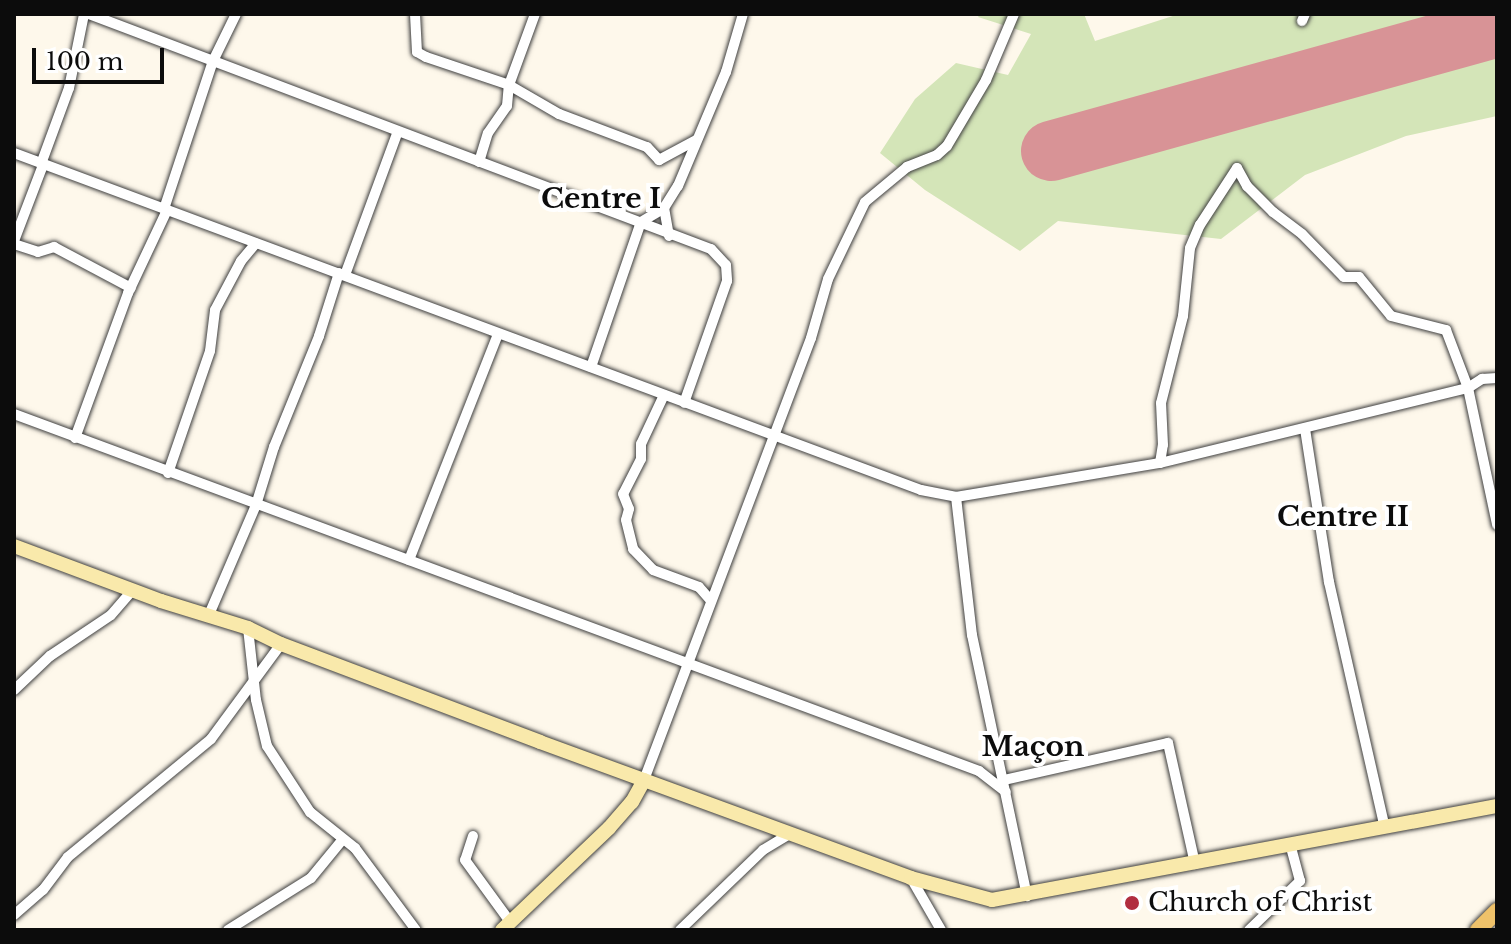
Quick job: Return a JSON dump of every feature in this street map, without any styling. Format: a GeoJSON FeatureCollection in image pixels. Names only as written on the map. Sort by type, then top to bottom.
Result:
{"type":"FeatureCollection","features":[{"type":"Feature","properties":{"kind":"main road"},"geometry":{"type":"LineString","coordinates":[[1478,930],[1497,911]]}},
{"type":"Feature","properties":{"kind":"street"},"geometry":{"type":"LineString","coordinates":[[131,288],[54,247],[38,252],[14,243],[69,88],[86,14],[641,222],[669,236],[711,249],[726,265],[727,281],[684,403]]}},
{"type":"Feature","properties":{"kind":"street"},"geometry":{"type":"LineString","coordinates":[[75,438],[131,288],[166,210],[213,61],[236,14]]}},
{"type":"Feature","properties":{"kind":"street"},"geometry":{"type":"LineString","coordinates":[[415,14],[417,52],[509,85],[559,114],[647,147],[659,160],[696,140]]}},
{"type":"Feature","properties":{"kind":"street"},"geometry":{"type":"LineString","coordinates":[[479,162],[488,133],[507,106],[509,85],[535,14]]}},
{"type":"Feature","properties":{"kind":"street"},"geometry":{"type":"LineString","coordinates":[[473,836],[465,860],[506,926],[632,802],[644,780],[811,338],[828,279],[865,202],[907,167],[937,155],[947,146],[986,80],[1014,14]]}},
{"type":"Feature","properties":{"kind":"street"},"geometry":{"type":"LineString","coordinates":[[591,367],[641,222],[664,208],[678,186],[726,72],[741,15]]}},
{"type":"Feature","properties":{"kind":"street"},"geometry":{"type":"LineString","coordinates":[[208,617],[256,505],[274,447],[398,131]]}},
{"type":"Feature","properties":{"kind":"street"},"geometry":{"type":"LineString","coordinates":[[14,153],[921,490],[956,497],[1160,463],[1468,388],[1482,379],[1497,378]]}},
{"type":"Feature","properties":{"kind":"street"},"geometry":{"type":"LineString","coordinates":[[1160,463],[1163,445],[1161,403],[1183,316],[1190,248],[1200,225],[1237,168],[1247,186],[1273,212],[1302,234],[1344,277],[1359,277],[1391,316],[1446,330],[1468,388],[1497,525]]}},
{"type":"Feature","properties":{"kind":"street"},"geometry":{"type":"LineString","coordinates":[[664,208],[669,236]]}},
{"type":"Feature","properties":{"kind":"street"},"geometry":{"type":"LineString","coordinates":[[168,473],[210,351],[215,310],[241,261],[256,243]]}},
{"type":"Feature","properties":{"kind":"street"},"geometry":{"type":"LineString","coordinates":[[409,560],[498,334]]}},
{"type":"Feature","properties":{"kind":"street"},"geometry":{"type":"LineString","coordinates":[[664,395],[641,444],[641,459],[623,494],[629,509],[626,520],[633,549],[653,570],[699,587],[711,601]]}},
{"type":"Feature","properties":{"kind":"street"},"geometry":{"type":"LineString","coordinates":[[14,414],[979,771],[1006,792]]}},
{"type":"Feature","properties":{"kind":"street"},"geometry":{"type":"LineString","coordinates":[[1305,429],[1329,582],[1385,828]]}},
{"type":"Feature","properties":{"kind":"street"},"geometry":{"type":"LineString","coordinates":[[956,497],[972,635],[1027,896]]}},
{"type":"Feature","properties":{"kind":"street"},"geometry":{"type":"LineString","coordinates":[[14,546],[208,617],[248,628],[281,644],[911,878],[992,900],[1027,896],[1124,874],[1195,864],[1497,806]]}},
{"type":"Feature","properties":{"kind":"street"},"geometry":{"type":"LineString","coordinates":[[14,690],[50,656],[111,615],[133,590]]}},
{"type":"Feature","properties":{"kind":"street"},"geometry":{"type":"LineString","coordinates":[[248,628],[253,682],[267,746],[310,812],[361,855],[416,930]]}},
{"type":"Feature","properties":{"kind":"street"},"geometry":{"type":"LineString","coordinates":[[14,915],[43,890],[68,857],[211,739],[281,644]]}},
{"type":"Feature","properties":{"kind":"street"},"geometry":{"type":"LineString","coordinates":[[1004,780],[1168,743],[1195,864]]}},
{"type":"Feature","properties":{"kind":"street"},"geometry":{"type":"LineString","coordinates":[[680,930],[763,850],[790,834]]}},
{"type":"Feature","properties":{"kind":"street"},"geometry":{"type":"LineString","coordinates":[[228,930],[311,878],[343,839]]}},
{"type":"Feature","properties":{"kind":"street"},"geometry":{"type":"LineString","coordinates":[[1249,930],[1300,881],[1290,844]]}},
{"type":"Feature","properties":{"kind":"street"},"geometry":{"type":"LineString","coordinates":[[911,878],[941,930]]}},
{"type":"Feature","properties":{"kind":"green space"},"geometry":{"type":"Polygon","coordinates":[[[980,14],[1084,14],[1095,41],[1179,14],[1497,14],[1497,116],[1406,136],[1305,175],[1221,239],[1058,221],[1020,251],[925,190],[880,153],[915,99],[956,63],[1008,75],[1031,34],[978,17],[980,14]]]}},
{"type":"Feature","properties":{"kind":"runway"},"geometry":{"type":"LineString","coordinates":[[1051,151],[1497,27]]}},
{"type":"Feature","properties":{"kind":"place","name":"Church of Christ"},"geometry":{"type":"Point","coordinates":[1132,903]}},
{"type":"Feature","properties":{"kind":"district","name":"Centre I"},"geometry":{"type":"Point","coordinates":[601,199]}},
{"type":"Feature","properties":{"kind":"district","name":"Centre II"},"geometry":{"type":"Point","coordinates":[1343,517]}},
{"type":"Feature","properties":{"kind":"district","name":"Maçon"},"geometry":{"type":"Point","coordinates":[1033,747]}}]}
